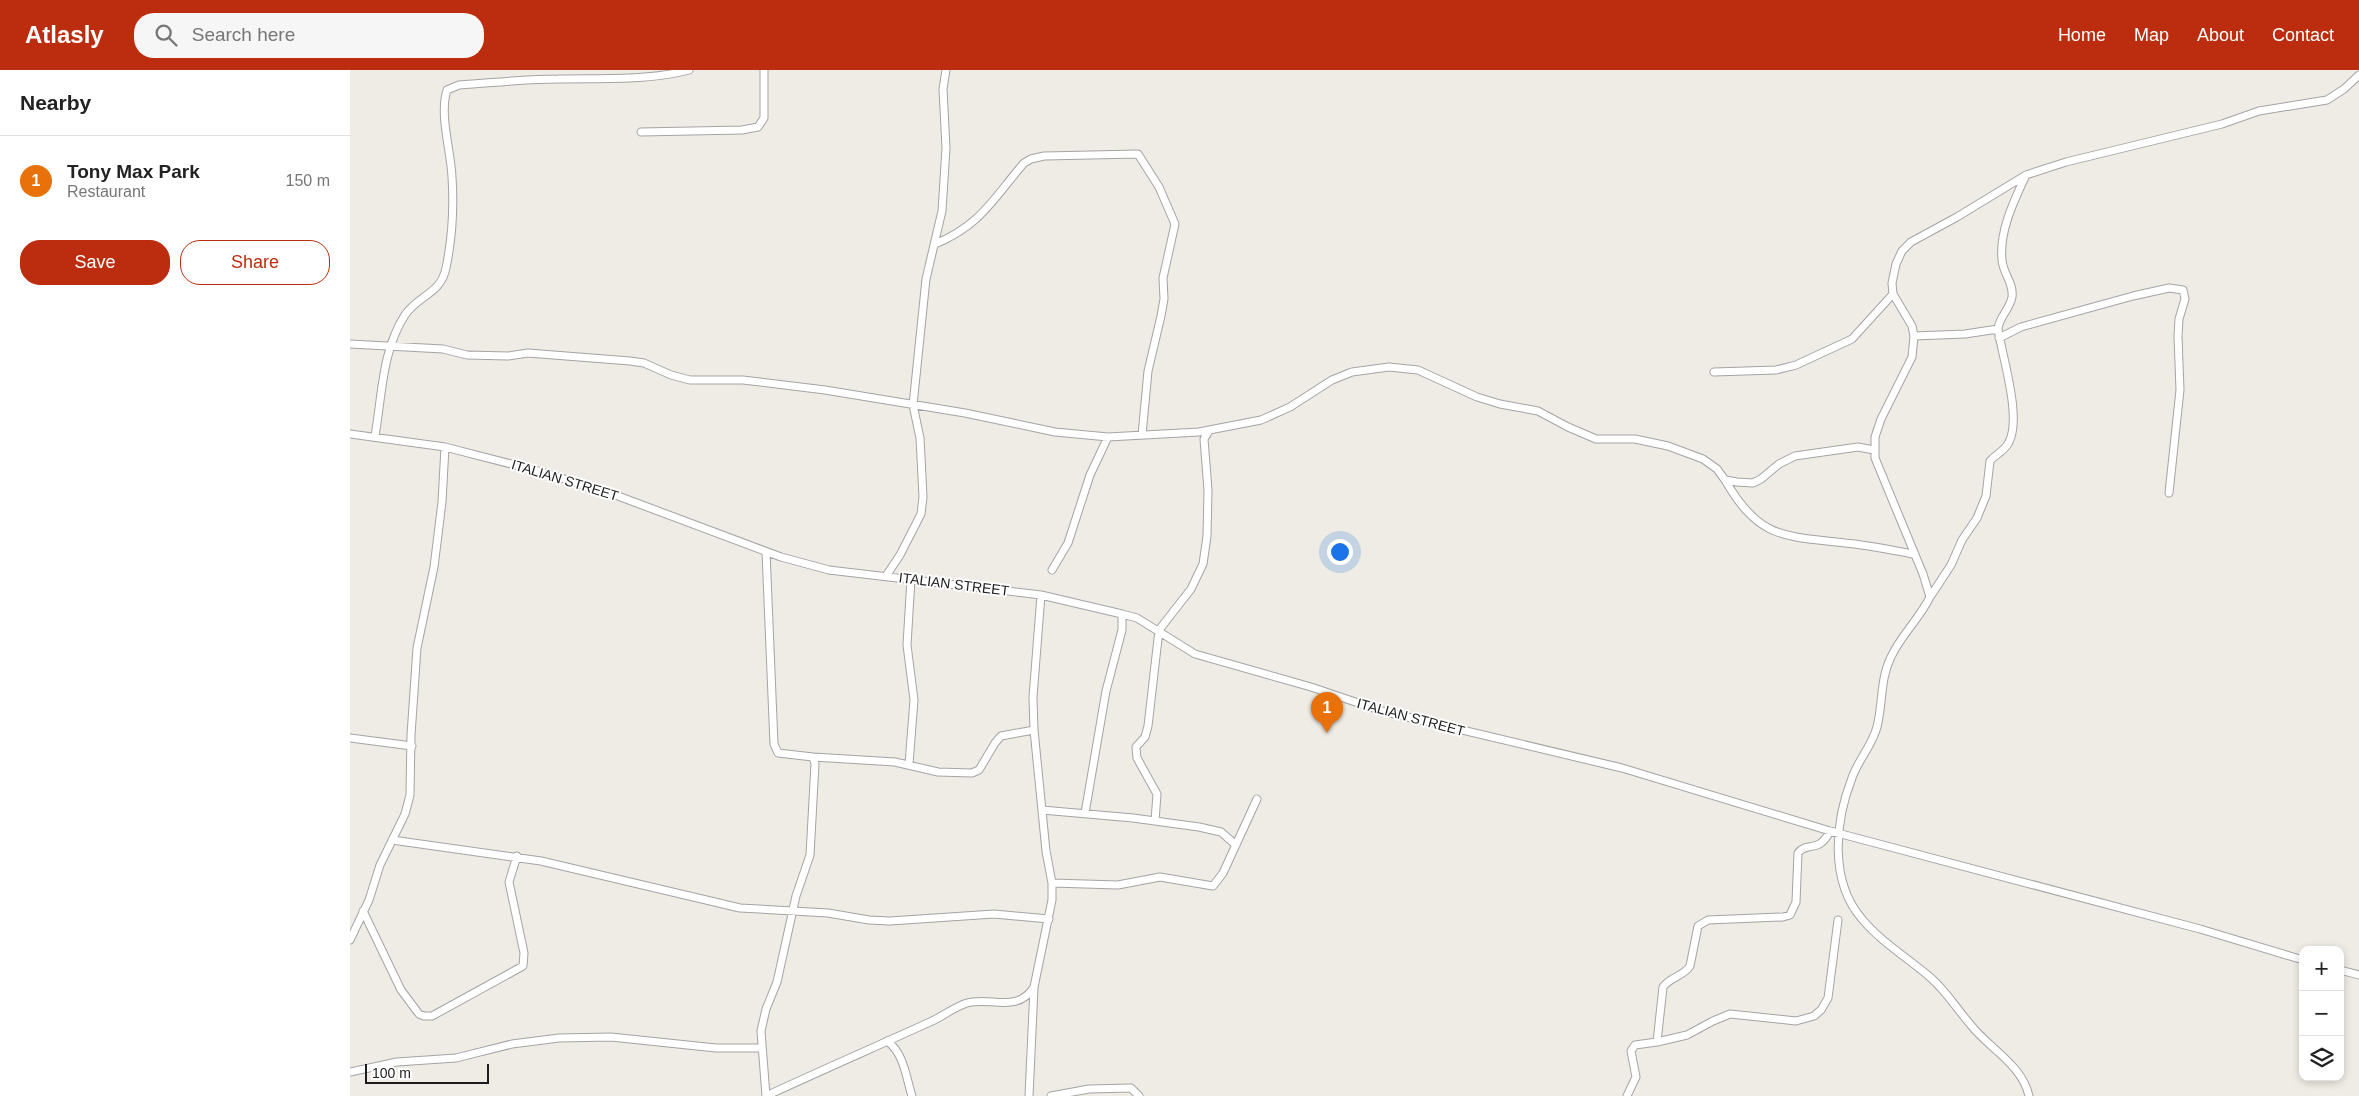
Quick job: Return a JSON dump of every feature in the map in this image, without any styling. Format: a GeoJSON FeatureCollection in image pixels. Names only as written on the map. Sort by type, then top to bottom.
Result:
{"type":"FeatureCollection","features":[{"type":"Feature","properties":{"kind":"street"},"geometry":{"type":"LineString","coordinates":[[375,436],[389,346],[405,314],[440,286],[446,270],[450,238],[452,177],[445,97],[450,87],[556,79],[609,79],[668,74],[688,70]]}},
{"type":"Feature","properties":{"kind":"street"},"geometry":{"type":"LineString","coordinates":[[641,132],[755,129],[761,125],[764,118],[764,70]]}},
{"type":"Feature","properties":{"kind":"street"},"geometry":{"type":"LineString","coordinates":[[886,576],[900,556],[921,514],[923,497],[920,438],[914,405],[926,279],[941,224],[945,172],[943,89],[946,70]]}},
{"type":"Feature","properties":{"kind":"street"},"geometry":{"type":"LineString","coordinates":[[1930,597],[1923,574],[1913,554],[1875,458],[1874,450],[1875,437],[1881,419],[1912,357],[1914,336],[1912,326],[1893,294],[1892,283],[1896,264],[1902,251],[1911,242],[1957,217],[2026,175],[2066,162],[2222,124],[2259,111],[2327,100],[2344,89],[2359,75]]}},
{"type":"Feature","properties":{"kind":"street"},"geometry":{"type":"LineString","coordinates":[[935,244],[952,237],[978,218],[995,202],[1024,163],[1030,159],[1044,156],[1138,154],[1159,187],[1175,224],[1163,278],[1164,299],[1161,316],[1148,371],[1142,435]]}},
{"type":"Feature","properties":{"kind":"street"},"geometry":{"type":"LineString","coordinates":[[2026,175],[2014,201],[2002,240],[2002,262],[2012,286],[2012,298],[1999,322],[1998,329],[2012,395],[2011,439],[2005,448],[1990,461],[1986,496],[1977,518],[1962,540],[1951,565],[1925,608],[1899,642],[1884,671],[1877,728],[1852,777],[1838,833],[1841,876],[1847,894],[1861,918],[1880,937],[1932,978],[1973,1028],[2020,1075],[2029,1096]]}},
{"type":"Feature","properties":{"kind":"street"},"geometry":{"type":"LineString","coordinates":[[1999,338],[2021,327],[2133,296],[2168,288],[2183,290],[2185,299],[2179,319],[2178,336],[2180,390],[2169,493]]}},
{"type":"Feature","properties":{"kind":"street"},"geometry":{"type":"LineString","coordinates":[[1714,372],[1776,370],[1796,365],[1852,339],[1893,294]]}},
{"type":"Feature","properties":{"kind":"street"},"geometry":{"type":"LineString","coordinates":[[1914,336],[1965,334],[1998,329]]}},
{"type":"Feature","properties":{"kind":"street"},"geometry":{"type":"LineString","coordinates":[[350,344],[443,348],[467,355],[508,356],[528,353],[608,358],[644,363],[671,375],[690,380],[743,380],[834,391],[1055,432],[1108,437],[1210,431],[1261,420],[1290,407],[1315,389],[1352,372],[1389,367],[1418,370],[1477,397],[1500,404],[1538,411],[1568,428],[1596,438],[1635,439],[1668,446],[1703,459],[1717,469],[1748,514],[1765,527],[1796,539],[1847,543],[1913,554]]}},
{"type":"Feature","properties":{"kind":"street"},"geometry":{"type":"LineString","coordinates":[[1155,821],[1157,794],[1135,752],[1148,726],[1159,630],[1191,589],[1203,564],[1207,536],[1208,490],[1204,438],[1210,431]]}},
{"type":"Feature","properties":{"kind":"street","name":"ITALIAN STREET"},"geometry":{"type":"LineString","coordinates":[[350,434],[445,447],[542,472],[618,496],[766,552],[829,570],[1041,595],[1137,618],[1195,654],[1311,687],[1382,711],[1585,760],[1722,797],[1830,831],[2200,929],[2299,959]]}},
{"type":"Feature","properties":{"kind":"street"},"geometry":{"type":"LineString","coordinates":[[1052,570],[1068,543],[1090,475],[1108,437]]}},
{"type":"Feature","properties":{"kind":"street"},"geometry":{"type":"LineString","coordinates":[[350,940],[392,840],[405,814],[410,795],[417,648],[434,567],[442,502],[445,447]]}},
{"type":"Feature","properties":{"kind":"street"},"geometry":{"type":"LineString","coordinates":[[1725,480],[1754,483],[1783,462],[1806,454],[1858,447],[1874,450]]}},
{"type":"Feature","properties":{"kind":"street"},"geometry":{"type":"LineString","coordinates":[[766,552],[774,744],[778,753],[909,764],[938,772],[976,772],[1001,736],[1034,730]]}},
{"type":"Feature","properties":{"kind":"street"},"geometry":{"type":"LineString","coordinates":[[909,764],[914,700],[907,645],[911,579]]}},
{"type":"Feature","properties":{"kind":"street"},"geometry":{"type":"LineString","coordinates":[[1029,1096],[1034,988],[1048,919],[1052,883],[1046,851],[1034,730],[1033,697],[1041,595]]}},
{"type":"Feature","properties":{"kind":"street"},"geometry":{"type":"LineString","coordinates":[[1085,814],[1106,691],[1122,630],[1122,614]]}},
{"type":"Feature","properties":{"kind":"street"},"geometry":{"type":"LineString","coordinates":[[350,738],[412,746]]}},
{"type":"Feature","properties":{"kind":"street"},"geometry":{"type":"LineString","coordinates":[[813,757],[816,764],[810,855],[792,912],[776,982],[763,1018],[762,1048],[766,1096],[930,1022],[969,1002],[1015,1002],[1030,994],[1034,988]]}},
{"type":"Feature","properties":{"kind":"street"},"geometry":{"type":"LineString","coordinates":[[1052,883],[1118,885],[1160,877],[1213,886],[1219,881],[1257,799]]}},
{"type":"Feature","properties":{"kind":"street"},"geometry":{"type":"LineString","coordinates":[[1042,810],[1155,821],[1216,830],[1236,845]]}},
{"type":"Feature","properties":{"kind":"street"},"geometry":{"type":"LineString","coordinates":[[1657,1042],[1663,987],[1669,981],[1687,971],[1690,966],[1698,926],[1708,920],[1783,917],[1790,914],[1796,902],[1798,853],[1802,848],[1821,844],[1825,841],[1830,831]]}},
{"type":"Feature","properties":{"kind":"street"},"geometry":{"type":"LineString","coordinates":[[392,840],[456,851],[517,856],[595,872],[712,903],[740,908],[828,913],[868,920],[890,921],[994,914],[1048,919]]}},
{"type":"Feature","properties":{"kind":"street"},"geometry":{"type":"LineString","coordinates":[[363,911],[401,990],[419,1014],[432,1016],[520,970],[523,966],[524,953],[509,882],[517,856]]}},
{"type":"Feature","properties":{"kind":"street"},"geometry":{"type":"LineString","coordinates":[[1627,1096],[1636,1077],[1631,1051],[1632,1048],[1640,1044],[1687,1035],[1730,1014],[1796,1021],[1814,1016],[1821,1010],[1828,998],[1838,920]]}},
{"type":"Feature","properties":{"kind":"street"},"geometry":{"type":"LineString","coordinates":[[2344,971],[2359,975]]}},
{"type":"Feature","properties":{"kind":"street"},"geometry":{"type":"LineString","coordinates":[[350,1072],[397,1062],[456,1058],[512,1044],[559,1038],[611,1037],[716,1048],[762,1048]]}},
{"type":"Feature","properties":{"kind":"street"},"geometry":{"type":"LineString","coordinates":[[886,1041],[894,1046],[899,1054],[912,1096]]}},
{"type":"Feature","properties":{"kind":"street"},"geometry":{"type":"LineString","coordinates":[[1051,1096],[1089,1090],[1131,1088],[1139,1096]]}},
{"type":"Feature","properties":{"kind":"place","name":"Tony Max Park"},"geometry":{"type":"Point","coordinates":[1327,733]}}]}
